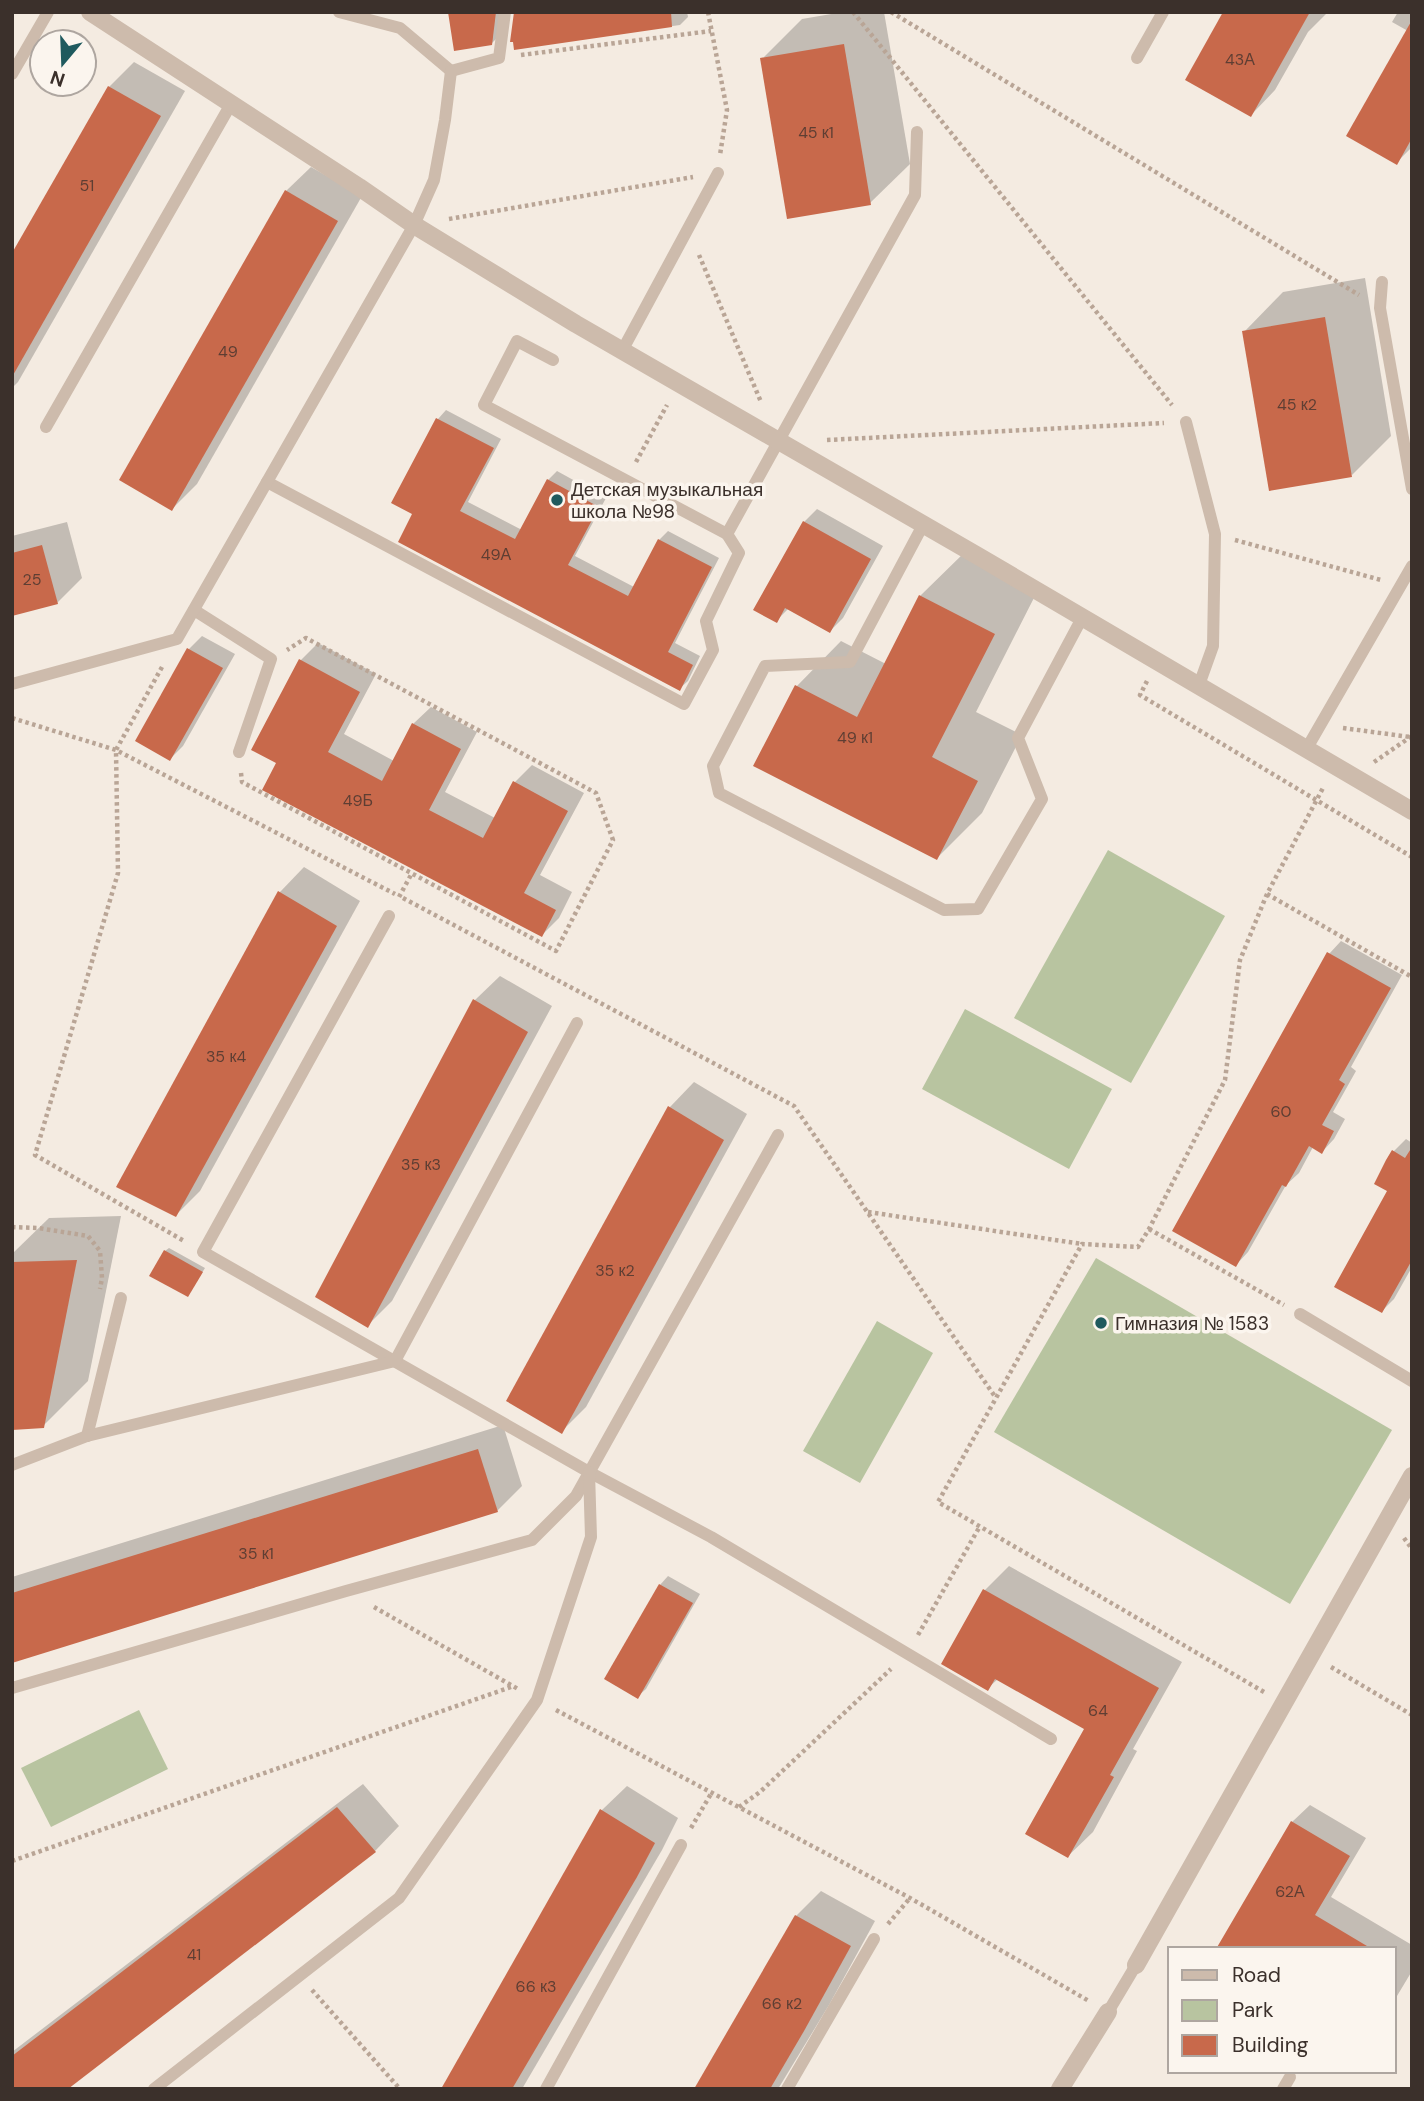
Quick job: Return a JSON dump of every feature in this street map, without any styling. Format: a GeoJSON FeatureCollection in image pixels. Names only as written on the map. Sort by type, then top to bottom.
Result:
{"type":"FeatureCollection","features":[{"type":"Feature","properties":{"kind":"street"},"geometry":{"type":"LineString","coordinates":[[90,12],[414,225],[622,351],[1412,811]]}},
{"type":"Feature","properties":{"kind":"street"},"geometry":{"type":"LineString","coordinates":[[1136,1965],[1412,1476]]}},
{"type":"Feature","properties":{"kind":"street"},"geometry":{"type":"LineString","coordinates":[[1060,2089],[1108,2012]]}},
{"type":"Feature","properties":{"kind":"lane"},"geometry":{"type":"LineString","coordinates":[[12,74],[48,12]]}},
{"type":"Feature","properties":{"kind":"lane"},"geometry":{"type":"LineString","coordinates":[[339,12],[400,28],[451,71]]}},
{"type":"Feature","properties":{"kind":"lane"},"geometry":{"type":"LineString","coordinates":[[451,71],[499,58],[505,12]]}},
{"type":"Feature","properties":{"kind":"lane"},"geometry":{"type":"LineString","coordinates":[[1137,58],[1163,12]]}},
{"type":"Feature","properties":{"kind":"lane"},"geometry":{"type":"LineString","coordinates":[[12,684],[177,639],[414,225],[433,180],[445,121],[451,71]]}},
{"type":"Feature","properties":{"kind":"lane"},"geometry":{"type":"LineString","coordinates":[[46,426],[231,104]]}},
{"type":"Feature","properties":{"kind":"lane"},"geometry":{"type":"LineString","coordinates":[[727,534],[915,195],[918,132]]}},
{"type":"Feature","properties":{"kind":"lane"},"geometry":{"type":"LineString","coordinates":[[622,351],[718,173]]}},
{"type":"Feature","properties":{"kind":"lane"},"geometry":{"type":"LineString","coordinates":[[1382,282],[1380,308],[1412,489]]}},
{"type":"Feature","properties":{"kind":"lane"},"geometry":{"type":"LineString","coordinates":[[267,482],[684,704],[713,649],[706,621],[739,553],[727,534],[484,405],[517,341],[553,360]]}},
{"type":"Feature","properties":{"kind":"lane"},"geometry":{"type":"LineString","coordinates":[[1186,422],[1215,534],[1213,646],[1199,685]]}},
{"type":"Feature","properties":{"kind":"lane"},"geometry":{"type":"LineString","coordinates":[[923,525],[850,662],[765,666],[713,766],[719,793],[944,910],[978,909],[1042,799],[1018,738],[1082,618]]}},
{"type":"Feature","properties":{"kind":"lane"},"geometry":{"type":"LineString","coordinates":[[1307,748],[1412,566]]}},
{"type":"Feature","properties":{"kind":"lane"},"geometry":{"type":"LineString","coordinates":[[194,610],[271,659],[239,752]]}},
{"type":"Feature","properties":{"kind":"lane"},"geometry":{"type":"LineString","coordinates":[[389,916],[203,1252],[589,1472],[681,1520],[1051,1739]]}},
{"type":"Feature","properties":{"kind":"lane"},"geometry":{"type":"LineString","coordinates":[[12,1465],[87,1436],[395,1361],[577,1023]]}},
{"type":"Feature","properties":{"kind":"lane"},"geometry":{"type":"LineString","coordinates":[[12,1688],[532,1540],[576,1496],[778,1135]]}},
{"type":"Feature","properties":{"kind":"lane"},"geometry":{"type":"LineString","coordinates":[[87,1436],[121,1298]]}},
{"type":"Feature","properties":{"kind":"lane"},"geometry":{"type":"LineString","coordinates":[[1300,1314],[1412,1381]]}},
{"type":"Feature","properties":{"kind":"lane"},"geometry":{"type":"LineString","coordinates":[[155,2089],[399,1898],[537,1700],[591,1537],[589,1472]]}},
{"type":"Feature","properties":{"kind":"lane"},"geometry":{"type":"LineString","coordinates":[[546,2089],[681,1845]]}},
{"type":"Feature","properties":{"kind":"lane"},"geometry":{"type":"LineString","coordinates":[[787,2089],[874,1939]]}},
{"type":"Feature","properties":{"kind":"lane"},"geometry":{"type":"LineString","coordinates":[[1108,2012],[1136,1965]]}},
{"type":"Feature","properties":{"kind":"lane"},"geometry":{"type":"LineString","coordinates":[[1283,2089],[1290,2077]]}},
{"type":"Feature","properties":{"kind":"path"},"geometry":{"type":"LineString","coordinates":[[414,225],[718,173],[727,110],[708,12]]}},
{"type":"Feature","properties":{"kind":"path"},"geometry":{"type":"LineString","coordinates":[[853,12],[1186,422]]}},
{"type":"Feature","properties":{"kind":"path"},"geometry":{"type":"LineString","coordinates":[[891,12],[1380,308]]}},
{"type":"Feature","properties":{"kind":"path"},"geometry":{"type":"LineString","coordinates":[[499,58],[711,31]]}},
{"type":"Feature","properties":{"kind":"path"},"geometry":{"type":"LineString","coordinates":[[688,230],[762,405]]}},
{"type":"Feature","properties":{"kind":"path"},"geometry":{"type":"LineString","coordinates":[[626,480],[669,401]]}},
{"type":"Feature","properties":{"kind":"path"},"geometry":{"type":"LineString","coordinates":[[819,440],[1186,422]]}},
{"type":"Feature","properties":{"kind":"path"},"geometry":{"type":"LineString","coordinates":[[1215,534],[1400,586]]}},
{"type":"Feature","properties":{"kind":"path"},"geometry":{"type":"LineString","coordinates":[[239,752],[242,782],[556,951],[613,840],[596,793],[306,638],[271,659]]}},
{"type":"Feature","properties":{"kind":"path"},"geometry":{"type":"LineString","coordinates":[[177,639],[116,750],[118,873],[35,1155],[203,1252]]}},
{"type":"Feature","properties":{"kind":"path"},"geometry":{"type":"LineString","coordinates":[[12,718],[116,750],[400,896],[794,1106],[996,1398]]}},
{"type":"Feature","properties":{"kind":"path"},"geometry":{"type":"LineString","coordinates":[[1321,724],[1411,737]]}},
{"type":"Feature","properties":{"kind":"path"},"geometry":{"type":"LineString","coordinates":[[1359,779],[1364,769],[1411,737]]}},
{"type":"Feature","properties":{"kind":"path"},"geometry":{"type":"LineString","coordinates":[[867,1212],[1082,1244],[1138,1247],[1225,1080],[1240,960],[1267,894],[1326,782]]}},
{"type":"Feature","properties":{"kind":"path"},"geometry":{"type":"LineString","coordinates":[[1316,800],[1412,857]]}},
{"type":"Feature","properties":{"kind":"path"},"geometry":{"type":"LineString","coordinates":[[400,896],[412,873]]}},
{"type":"Feature","properties":{"kind":"path"},"geometry":{"type":"LineString","coordinates":[[1267,894],[1412,976]]}},
{"type":"Feature","properties":{"kind":"path"},"geometry":{"type":"LineString","coordinates":[[12,1227],[88,1236],[100,1251],[102,1278],[99,1291]]}},
{"type":"Feature","properties":{"kind":"path"},"geometry":{"type":"LineString","coordinates":[[1149,1229],[1300,1314]]}},
{"type":"Feature","properties":{"kind":"path"},"geometry":{"type":"LineString","coordinates":[[1082,1244],[939,1502],[1283,1702]]}},
{"type":"Feature","properties":{"kind":"path"},"geometry":{"type":"LineString","coordinates":[[739,1807],[760,1791],[908,1653],[980,1526]]}},
{"type":"Feature","properties":{"kind":"path"},"geometry":{"type":"LineString","coordinates":[[346,1591],[537,1700],[910,1898],[1108,2012]]}},
{"type":"Feature","properties":{"kind":"path"},"geometry":{"type":"LineString","coordinates":[[1310,1655],[1412,1715]]}},
{"type":"Feature","properties":{"kind":"path"},"geometry":{"type":"LineString","coordinates":[[12,1861],[512,1686]]}},
{"type":"Feature","properties":{"kind":"path"},"geometry":{"type":"LineString","coordinates":[[681,1845],[712,1792]]}},
{"type":"Feature","properties":{"kind":"path"},"geometry":{"type":"LineString","coordinates":[[874,1939],[910,1898]]}},
{"type":"Feature","properties":{"kind":"path"},"geometry":{"type":"LineString","coordinates":[[299,1976],[400,2089]]}},
{"type":"Feature","properties":{"kind":"green space"},"geometry":{"type":"Polygon","coordinates":[[[1108,850],[1225,916],[1131,1083],[1014,1018],[1108,850]]]}},
{"type":"Feature","properties":{"kind":"green space"},"geometry":{"type":"Polygon","coordinates":[[[965,1009],[1112,1089],[1069,1169],[922,1089],[965,1009]]]}},
{"type":"Feature","properties":{"kind":"green space"},"geometry":{"type":"Polygon","coordinates":[[[1096,1258],[1392,1430],[1290,1604],[994,1432],[1096,1258]]]}},
{"type":"Feature","properties":{"kind":"green space"},"geometry":{"type":"Polygon","coordinates":[[[877,1321],[933,1353],[860,1483],[803,1451],[877,1321]]]}},
{"type":"Feature","properties":{"kind":"green space"},"geometry":{"type":"Polygon","coordinates":[[[139,1710],[168,1769],[51,1827],[21,1768],[139,1710]]]}},
{"type":"Feature","properties":{"kind":"building"},"geometry":{"type":"Polygon","coordinates":[[[448,12],[496,12],[492,45],[454,51],[448,12]]]}},
{"type":"Feature","properties":{"kind":"building"},"geometry":{"type":"Polygon","coordinates":[[[514,12],[671,12],[672,27],[514,50],[513,42],[510,42],[514,12]]]}},
{"type":"Feature","properties":{"kind":"building"},"geometry":{"type":"Polygon","coordinates":[[[1223,12],[1310,12],[1251,117],[1185,80],[1223,12]]]}},
{"type":"Feature","properties":{"kind":"building"},"geometry":{"type":"Polygon","coordinates":[[[1412,20],[1412,138],[1397,165],[1346,136],[1412,20]]]}},
{"type":"Feature","properties":{"kind":"building"},"geometry":{"type":"Polygon","coordinates":[[[844,44],[871,205],[787,219],[760,58],[844,44]]]}},
{"type":"Feature","properties":{"kind":"building"},"geometry":{"type":"Polygon","coordinates":[[[108,86],[161,116],[12,377],[12,253],[108,86]]]}},
{"type":"Feature","properties":{"kind":"building"},"geometry":{"type":"Polygon","coordinates":[[[285,190],[338,221],[172,511],[119,480],[285,190]]]}},
{"type":"Feature","properties":{"kind":"building"},"geometry":{"type":"Polygon","coordinates":[[[1325,317],[1352,477],[1269,491],[1242,331],[1325,317]]]}},
{"type":"Feature","properties":{"kind":"building"},"geometry":{"type":"Polygon","coordinates":[[[436,418],[494,448],[460,511],[515,539],[547,479],[599,507],[568,565],[628,596],[658,539],[712,567],[668,652],[693,665],[680,691],[398,542],[412,514],[391,503],[436,418]]]}},
{"type":"Feature","properties":{"kind":"building"},"geometry":{"type":"Polygon","coordinates":[[[803,521],[871,559],[830,633],[785,608],[777,623],[753,610],[803,521]]]}},
{"type":"Feature","properties":{"kind":"building"},"geometry":{"type":"Polygon","coordinates":[[[42,545],[58,604],[12,616],[12,553],[42,545]]]}},
{"type":"Feature","properties":{"kind":"building"},"geometry":{"type":"Polygon","coordinates":[[[919,595],[995,634],[932,757],[978,781],[937,860],[753,766],[795,685],[857,717],[919,595]]]}},
{"type":"Feature","properties":{"kind":"building"},"geometry":{"type":"Polygon","coordinates":[[[187,648],[223,668],[170,761],[135,741],[187,648]]]}},
{"type":"Feature","properties":{"kind":"building"},"geometry":{"type":"Polygon","coordinates":[[[299,659],[360,692],[328,752],[382,781],[412,723],[461,749],[429,810],[483,838],[513,781],[568,811],[524,893],[556,910],[542,937],[262,790],[276,763],[251,750],[299,659]]]}},
{"type":"Feature","properties":{"kind":"building"},"geometry":{"type":"Polygon","coordinates":[[[278,891],[337,926],[176,1217],[116,1187],[278,891]]]}},
{"type":"Feature","properties":{"kind":"building"},"geometry":{"type":"Polygon","coordinates":[[[1327,952],[1391,988],[1339,1080],[1345,1084],[1322,1125],[1334,1131],[1322,1154],[1309,1146],[1286,1187],[1282,1185],[1236,1267],[1172,1231],[1327,952]]]}},
{"type":"Feature","properties":{"kind":"building"},"geometry":{"type":"Polygon","coordinates":[[[473,999],[528,1032],[368,1328],[315,1297],[473,999]]]}},
{"type":"Feature","properties":{"kind":"building"},"geometry":{"type":"Polygon","coordinates":[[[668,1106],[724,1140],[562,1434],[506,1401],[668,1106]]]}},
{"type":"Feature","properties":{"kind":"building"},"geometry":{"type":"Polygon","coordinates":[[[1412,1147],[1412,1260],[1382,1313],[1334,1287],[1387,1191],[1374,1184],[1386,1160],[1392,1150],[1405,1158],[1412,1147]]]}},
{"type":"Feature","properties":{"kind":"building"},"geometry":{"type":"Polygon","coordinates":[[[164,1250],[203,1272],[188,1297],[149,1276],[164,1250]]]}},
{"type":"Feature","properties":{"kind":"building"},"geometry":{"type":"Polygon","coordinates":[[[77,1260],[44,1428],[12,1430],[12,1262],[77,1260]]]}},
{"type":"Feature","properties":{"kind":"building"},"geometry":{"type":"Polygon","coordinates":[[[478,1449],[498,1512],[12,1663],[12,1593],[478,1449]]]}},
{"type":"Feature","properties":{"kind":"building"},"geometry":{"type":"Polygon","coordinates":[[[659,1584],[693,1603],[638,1699],[604,1679],[659,1584]]]}},
{"type":"Feature","properties":{"kind":"building"},"geometry":{"type":"Polygon","coordinates":[[[983,1589],[1159,1688],[1110,1775],[1114,1777],[1068,1858],[1025,1834],[1084,1729],[995,1679],[988,1691],[941,1664],[983,1589]]]}},
{"type":"Feature","properties":{"kind":"building"},"geometry":{"type":"Polygon","coordinates":[[[337,1807],[376,1852],[68,2089],[12,2089],[12,2056],[337,1807]]]}},
{"type":"Feature","properties":{"kind":"building"},"geometry":{"type":"Polygon","coordinates":[[[600,1809],[655,1843],[637,1877],[512,2089],[441,2089],[600,1809]]]}},
{"type":"Feature","properties":{"kind":"building"},"geometry":{"type":"Polygon","coordinates":[[[1291,1821],[1350,1856],[1315,1915],[1369,1947],[1217,1947],[1291,1821]]]}},
{"type":"Feature","properties":{"kind":"building"},"geometry":{"type":"Polygon","coordinates":[[[795,1915],[851,1946],[804,2031],[770,2089],[694,2089],[795,1915]]]}},
{"type":"Feature","properties":{"kind":"place","name":"Детская музыкальная школа №98"},"geometry":{"type":"Point","coordinates":[557,500]}},
{"type":"Feature","properties":{"kind":"place","name":"Гимназия № 1583"},"geometry":{"type":"Point","coordinates":[1101,1323]}}]}
